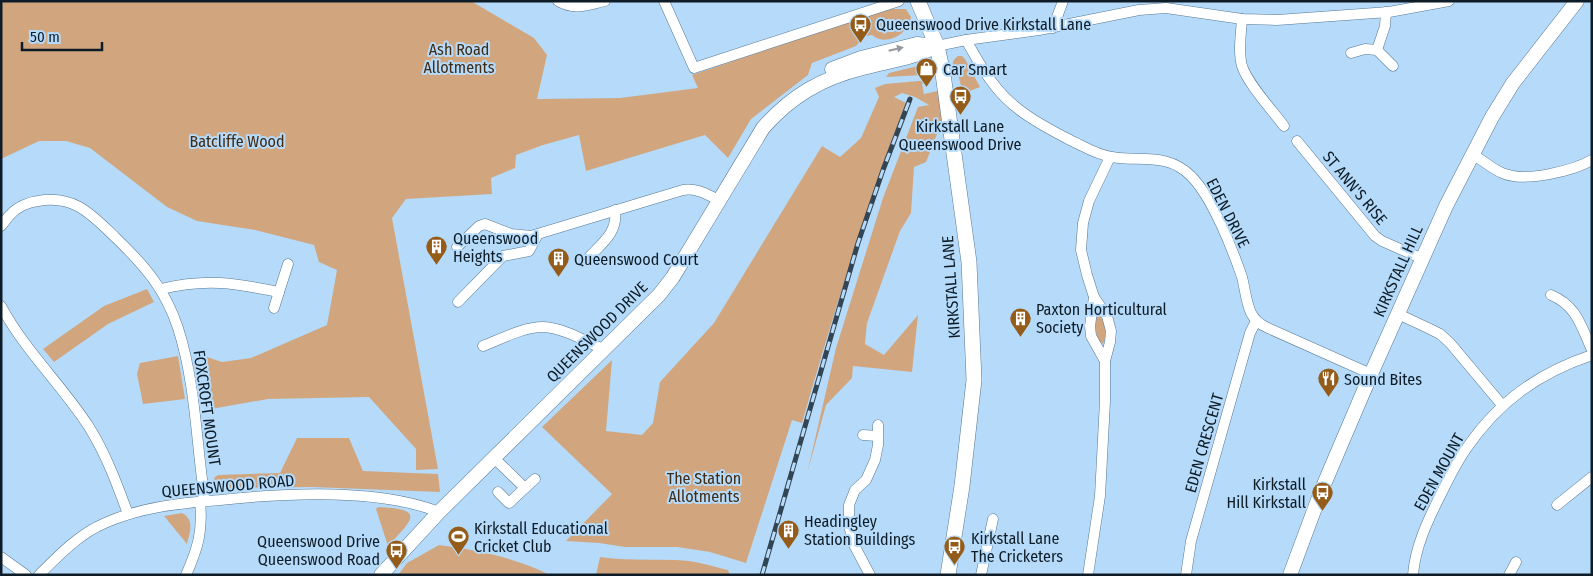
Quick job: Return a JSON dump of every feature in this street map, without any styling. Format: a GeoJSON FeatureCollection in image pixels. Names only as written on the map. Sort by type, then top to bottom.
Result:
{"type":"FeatureCollection","features":[{"type":"Feature","properties":{"kind":"main road","name":"KIRKSTALL LANE"},"geometry":{"type":"LineString","coordinates":[[918,1],[937,46],[945,88],[970,262],[974,380],[962,486],[948,575]]}},
{"type":"Feature","properties":{"kind":"street"},"geometry":{"type":"LineString","coordinates":[[558,1],[574,8],[605,1]]}},
{"type":"Feature","properties":{"kind":"street"},"geometry":{"type":"LineString","coordinates":[[664,1],[694,68],[899,1]]}},
{"type":"Feature","properties":{"kind":"street"},"geometry":{"type":"LineString","coordinates":[[1053,28],[1063,1]]}},
{"type":"Feature","properties":{"kind":"street"},"geometry":{"type":"LineString","coordinates":[[937,46],[1053,28],[1139,10],[1166,8],[1242,19],[1277,20],[1386,12],[1449,1]]}},
{"type":"Feature","properties":{"kind":"street","name":"KIRKSTALL HILL"},"geometry":{"type":"LineString","coordinates":[[1290,575],[1308,523],[1371,374],[1446,206],[1472,154],[1513,83],[1577,1]]}},
{"type":"Feature","properties":{"kind":"street"},"geometry":{"type":"LineString","coordinates":[[1376,50],[1385,26],[1386,12]]}},
{"type":"Feature","properties":{"kind":"street"},"geometry":{"type":"LineString","coordinates":[[1242,19],[1240,41],[1242,64],[1247,76],[1284,126]]}},
{"type":"Feature","properties":{"kind":"street","name":"EDEN DRIVE"},"geometry":{"type":"LineString","coordinates":[[966,40],[992,83],[1017,108],[1055,132],[1110,157],[1160,160],[1181,168],[1190,175],[1208,201],[1231,248],[1249,307],[1256,321]]}},
{"type":"Feature","properties":{"kind":"street","name":"QUEENSWOOD DRIVE"},"geometry":{"type":"LineString","coordinates":[[381,575],[439,512],[659,296],[673,277],[763,128],[786,104],[806,90],[842,74],[923,53],[937,46]]}},
{"type":"Feature","properties":{"kind":"street"},"geometry":{"type":"LineString","coordinates":[[1352,53],[1364,49],[1376,50],[1393,66]]}},
{"type":"Feature","properties":{"kind":"street","name":"ST ANN'S RISE"},"geometry":{"type":"LineString","coordinates":[[1297,141],[1375,236],[1423,259]]}},
{"type":"Feature","properties":{"kind":"street"},"geometry":{"type":"LineString","coordinates":[[1472,154],[1505,174],[1532,178],[1592,160]]}},
{"type":"Feature","properties":{"kind":"street"},"geometry":{"type":"LineString","coordinates":[[1088,575],[1100,496],[1105,361],[1111,330],[1107,316],[1094,297],[1081,250],[1083,223],[1089,201],[1110,157]]}},
{"type":"Feature","properties":{"kind":"street"},"geometry":{"type":"LineString","coordinates":[[457,247],[479,226],[485,224],[511,234],[531,236],[683,190],[700,191],[719,200]]}},
{"type":"Feature","properties":{"kind":"street","name":"FOXCROFT MOUNT"},"geometry":{"type":"LineString","coordinates":[[1,226],[11,213],[31,202],[55,199],[67,201],[82,208],[98,220],[134,255],[162,289],[178,327],[189,372],[203,501],[202,529],[188,574]]}},
{"type":"Feature","properties":{"kind":"street"},"geometry":{"type":"LineString","coordinates":[[590,256],[610,236],[616,220],[615,210]]}},
{"type":"Feature","properties":{"kind":"street"},"geometry":{"type":"LineString","coordinates":[[458,302],[503,256],[529,251],[538,234]]}},
{"type":"Feature","properties":{"kind":"street"},"geometry":{"type":"LineString","coordinates":[[274,308],[288,264]]}},
{"type":"Feature","properties":{"kind":"street"},"geometry":{"type":"LineString","coordinates":[[162,289],[186,283],[221,282],[279,292]]}},
{"type":"Feature","properties":{"kind":"street"},"geometry":{"type":"LineString","coordinates":[[1551,295],[1564,301],[1578,318],[1592,350]]}},
{"type":"Feature","properties":{"kind":"street"},"geometry":{"type":"LineString","coordinates":[[1094,297],[1090,326],[1091,336],[1105,361]]}},
{"type":"Feature","properties":{"kind":"street"},"geometry":{"type":"LineString","coordinates":[[1,306],[26,346],[74,407],[104,451],[128,514]]}},
{"type":"Feature","properties":{"kind":"street"},"geometry":{"type":"LineString","coordinates":[[1398,314],[1440,334],[1450,343],[1502,405]]}},
{"type":"Feature","properties":{"kind":"street"},"geometry":{"type":"LineString","coordinates":[[1256,321],[1371,374]]}},
{"type":"Feature","properties":{"kind":"street","name":"EDEN CRESCENT"},"geometry":{"type":"LineString","coordinates":[[1186,575],[1191,541],[1250,333],[1256,321]]}},
{"type":"Feature","properties":{"kind":"street"},"geometry":{"type":"LineString","coordinates":[[483,346],[525,330],[542,327],[566,333],[605,350]]}},
{"type":"Feature","properties":{"kind":"street","name":"EDEN MOUNT"},"geometry":{"type":"LineString","coordinates":[[1413,575],[1417,552],[1428,522],[1465,449],[1502,405],[1524,388],[1549,372],[1592,355]]}},
{"type":"Feature","properties":{"kind":"street"},"geometry":{"type":"LineString","coordinates":[[870,575],[853,544],[849,525],[849,505],[855,490],[866,480],[875,460],[878,445],[878,425]]}},
{"type":"Feature","properties":{"kind":"street"},"geometry":{"type":"LineString","coordinates":[[864,435],[877,436]]}},
{"type":"Feature","properties":{"kind":"street"},"geometry":{"type":"LineString","coordinates":[[494,458],[525,488]]}},
{"type":"Feature","properties":{"kind":"street"},"geometry":{"type":"LineString","coordinates":[[1557,505],[1592,477]]}},
{"type":"Feature","properties":{"kind":"street"},"geometry":{"type":"LineString","coordinates":[[498,492],[509,503],[535,479]]}},
{"type":"Feature","properties":{"kind":"street","name":"QUEENSWOOD ROAD"},"geometry":{"type":"LineString","coordinates":[[39,575],[80,537],[103,524],[128,514],[166,506],[253,496],[336,494],[421,504],[439,512]]}},
{"type":"Feature","properties":{"kind":"street"},"geometry":{"type":"LineString","coordinates":[[981,575],[993,519]]}},
{"type":"Feature","properties":{"kind":"street"},"geometry":{"type":"LineString","coordinates":[[1,557],[26,575]]}},
{"type":"Feature","properties":{"kind":"street"},"geometry":{"type":"LineString","coordinates":[[1509,575],[1516,562]]}},
{"type":"Feature","properties":{"kind":"green space","name":"Batcliffe Wood"},"geometry":{"type":"Polygon","coordinates":[[[1,1],[471,1],[534,38],[547,55],[537,99],[620,98],[698,88],[692,75],[886,9],[906,9],[911,17],[906,29],[896,37],[883,40],[872,35],[865,36],[856,46],[812,63],[808,75],[751,119],[728,158],[705,135],[586,171],[579,135],[516,155],[515,168],[491,178],[492,194],[406,199],[392,218],[438,469],[416,470],[416,449],[369,397],[268,399],[211,409],[207,357],[222,362],[251,358],[327,325],[337,270],[319,262],[314,245],[255,230],[197,221],[167,207],[90,148],[66,141],[39,141],[1,159],[1,1]]]}},
{"type":"Feature","properties":{"kind":"green space"},"geometry":{"type":"Polygon","coordinates":[[[958,56],[962,56],[965,59],[980,87],[962,94],[960,80],[953,64],[953,61],[958,56]]]}},
{"type":"Feature","properties":{"kind":"green space"},"geometry":{"type":"Polygon","coordinates":[[[923,66],[933,72],[923,75],[886,77],[889,73],[923,66]]]}},
{"type":"Feature","properties":{"kind":"green space","name":"The Station Allotments"},"geometry":{"type":"Polygon","coordinates":[[[929,80],[930,82],[922,84],[924,94],[938,91],[943,119],[926,162],[914,167],[911,213],[900,231],[867,323],[865,344],[884,355],[918,315],[912,372],[853,366],[852,378],[826,405],[807,474],[836,348],[883,198],[918,107],[929,105],[915,97],[902,93],[894,97],[906,103],[877,182],[851,262],[802,423],[792,420],[746,563],[710,552],[677,547],[625,547],[566,541],[612,494],[542,427],[612,360],[606,431],[642,435],[653,423],[660,382],[714,323],[822,146],[840,157],[861,138],[879,97],[875,88],[885,84],[929,80]]]}},
{"type":"Feature","properties":{"kind":"green space"},"geometry":{"type":"Polygon","coordinates":[[[147,289],[154,302],[108,324],[54,362],[43,349],[104,306],[147,289]]]}},
{"type":"Feature","properties":{"kind":"green space"},"geometry":{"type":"Polygon","coordinates":[[[1097,315],[1100,316],[1105,326],[1103,344],[1097,335],[1097,315]]]}},
{"type":"Feature","properties":{"kind":"green space"},"geometry":{"type":"Polygon","coordinates":[[[178,356],[185,399],[143,404],[137,374],[140,363],[178,356]]]}},
{"type":"Feature","properties":{"kind":"green space"},"geometry":{"type":"Polygon","coordinates":[[[297,438],[349,438],[363,471],[438,474],[440,492],[312,487],[224,488],[218,486],[215,482],[214,478],[218,475],[280,473],[297,438]]]}},
{"type":"Feature","properties":{"kind":"green space"},"geometry":{"type":"Polygon","coordinates":[[[378,507],[393,508],[409,513],[410,517],[404,529],[388,546],[376,509],[378,507]]]}},
{"type":"Feature","properties":{"kind":"green space"},"geometry":{"type":"Polygon","coordinates":[[[182,513],[189,519],[190,523],[187,544],[164,516],[182,513]]]}},
{"type":"Feature","properties":{"kind":"green space","name":"Kirkstall Educational Cricket Club"},"geometry":{"type":"Polygon","coordinates":[[[439,545],[468,549],[496,556],[524,564],[550,575],[398,575],[407,563],[439,545]]]}},
{"type":"Feature","properties":{"kind":"green space"},"geometry":{"type":"Polygon","coordinates":[[[600,557],[688,561],[728,570],[730,575],[596,575],[600,557]]]}},
{"type":"Feature","properties":{"kind":"railway"},"geometry":{"type":"LineString","coordinates":[[762,575],[858,243],[910,99]]}},
{"type":"Feature","properties":{"kind":"place","name":"Queenswood Drive Kirkstall Lane"},"geometry":{"type":"Point","coordinates":[860,43]}},
{"type":"Feature","properties":{"kind":"place","name":"Car Smart"},"geometry":{"type":"Point","coordinates":[927,88]}},
{"type":"Feature","properties":{"kind":"place","name":"Kirkstall Lane Queenswood Drive"},"geometry":{"type":"Point","coordinates":[960,116]}},
{"type":"Feature","properties":{"kind":"place","name":"Queenswood Heights"},"geometry":{"type":"Point","coordinates":[437,266]}},
{"type":"Feature","properties":{"kind":"place","name":"Queenswood Court"},"geometry":{"type":"Point","coordinates":[558,278]}},
{"type":"Feature","properties":{"kind":"place","name":"Paxton Horticultural Society"},"geometry":{"type":"Point","coordinates":[1020,337]}},
{"type":"Feature","properties":{"kind":"place","name":"Sound Bites"},"geometry":{"type":"Point","coordinates":[1328,398]}},
{"type":"Feature","properties":{"kind":"place","name":"Kirkstall Hill Kirkstall"},"geometry":{"type":"Point","coordinates":[1322,512]}},
{"type":"Feature","properties":{"kind":"place","name":"Headingley Station Buildings"},"geometry":{"type":"Point","coordinates":[788,549]}},
{"type":"Feature","properties":{"kind":"place","name":"Kirkstall Educational Cricket Club"},"geometry":{"type":"Point","coordinates":[458,556]}},
{"type":"Feature","properties":{"kind":"place","name":"Kirkstall Lane The Cricketers"},"geometry":{"type":"Point","coordinates":[955,566]}},
{"type":"Feature","properties":{"kind":"place","name":"Queenswood Drive Queenswood Road"},"geometry":{"type":"Point","coordinates":[396,569]}},
{"type":"Feature","properties":{"kind":"park label","name":"Ash Road Allotments"},"geometry":{"type":"Point","coordinates":[459,58]}}]}
